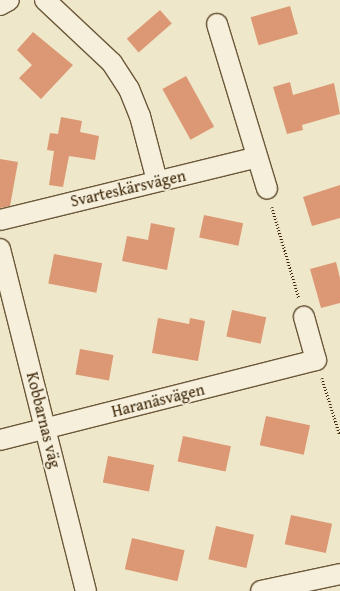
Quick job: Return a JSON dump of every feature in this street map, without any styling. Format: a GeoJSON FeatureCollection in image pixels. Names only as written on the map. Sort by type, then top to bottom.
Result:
{"type":"FeatureCollection","features":[{"type":"Feature","properties":{"kind":"street"},"geometry":{"type":"LineString","coordinates":[[0,5],[9,0]]}},
{"type":"Feature","properties":{"kind":"street"},"geometry":{"type":"LineString","coordinates":[[45,0],[112,63],[129,89],[140,116],[157,181]]}},
{"type":"Feature","properties":{"kind":"street"},"geometry":{"type":"LineString","coordinates":[[217,24],[255,158],[267,189]]}},
{"type":"Feature","properties":{"kind":"street","name":"Svarteskärsvägen"},"geometry":{"type":"LineString","coordinates":[[0,220],[255,158]]}},
{"type":"Feature","properties":{"kind":"street","name":"Kobbarnas väg"},"geometry":{"type":"LineString","coordinates":[[0,250],[86,591]]}},
{"type":"Feature","properties":{"kind":"street"},"geometry":{"type":"LineString","coordinates":[[304,317],[316,360]]}},
{"type":"Feature","properties":{"kind":"street","name":"Haranäsvägen"},"geometry":{"type":"LineString","coordinates":[[0,440],[316,360]]}},
{"type":"Feature","properties":{"kind":"street"},"geometry":{"type":"LineString","coordinates":[[260,591],[340,574]]}},
{"type":"Feature","properties":{"kind":"path"},"geometry":{"type":"LineString","coordinates":[[267,189],[304,317]]}},
{"type":"Feature","properties":{"kind":"path"},"geometry":{"type":"LineString","coordinates":[[316,360],[340,435]]}},
{"type":"Feature","properties":{"kind":"building"},"geometry":{"type":"Polygon","coordinates":[[[290,6],[298,34],[259,45],[251,17],[290,6]]]}},
{"type":"Feature","properties":{"kind":"building"},"geometry":{"type":"Polygon","coordinates":[[[160,10],[172,24],[139,52],[127,39],[160,10]]]}},
{"type":"Feature","properties":{"kind":"building"},"geometry":{"type":"Polygon","coordinates":[[[33,32],[73,65],[41,99],[19,78],[32,65],[17,50],[33,32]]]}},
{"type":"Feature","properties":{"kind":"building"},"geometry":{"type":"Polygon","coordinates":[[[186,76],[214,127],[191,140],[162,89],[186,76]]]}},
{"type":"Feature","properties":{"kind":"building"},"geometry":{"type":"Polygon","coordinates":[[[290,82],[293,95],[334,83],[340,114],[302,125],[303,130],[287,134],[273,87],[290,82]]]}},
{"type":"Feature","properties":{"kind":"building"},"geometry":{"type":"Polygon","coordinates":[[[61,117],[82,121],[80,132],[99,136],[95,160],[69,156],[63,187],[49,185],[54,151],[47,150],[50,133],[58,134],[61,117]]]}},
{"type":"Feature","properties":{"kind":"building"},"geometry":{"type":"Polygon","coordinates":[[[0,159],[18,162],[10,206],[0,208],[0,159]]]}},
{"type":"Feature","properties":{"kind":"building"},"geometry":{"type":"Polygon","coordinates":[[[340,185],[340,218],[312,226],[303,197],[340,185]]]}},
{"type":"Feature","properties":{"kind":"building"},"geometry":{"type":"Polygon","coordinates":[[[204,215],[243,223],[238,246],[199,237],[204,215]]]}},
{"type":"Feature","properties":{"kind":"building"},"geometry":{"type":"Polygon","coordinates":[[[151,223],[175,228],[167,270],[122,261],[127,236],[148,240],[151,223]]]}},
{"type":"Feature","properties":{"kind":"building"},"geometry":{"type":"Polygon","coordinates":[[[54,254],[102,263],[96,293],[48,283],[54,254]]]}},
{"type":"Feature","properties":{"kind":"building"},"geometry":{"type":"Polygon","coordinates":[[[336,262],[340,278],[340,303],[321,308],[310,269],[336,262]]]}},
{"type":"Feature","properties":{"kind":"building"},"geometry":{"type":"Polygon","coordinates":[[[232,310],[266,317],[261,344],[226,336],[232,310]]]}},
{"type":"Feature","properties":{"kind":"building"},"geometry":{"type":"Polygon","coordinates":[[[158,318],[189,324],[190,318],[205,321],[198,361],[152,353],[158,318]]]}},
{"type":"Feature","properties":{"kind":"building"},"geometry":{"type":"Polygon","coordinates":[[[80,349],[113,355],[109,381],[75,375],[80,349]]]}},
{"type":"Feature","properties":{"kind":"building"},"geometry":{"type":"Polygon","coordinates":[[[266,416],[310,425],[304,455],[260,445],[266,416]]]}},
{"type":"Feature","properties":{"kind":"building"},"geometry":{"type":"Polygon","coordinates":[[[183,436],[231,446],[226,472],[178,461],[183,436]]]}},
{"type":"Feature","properties":{"kind":"building"},"geometry":{"type":"Polygon","coordinates":[[[108,456],[154,465],[149,491],[103,483],[108,456]]]}},
{"type":"Feature","properties":{"kind":"building"},"geometry":{"type":"Polygon","coordinates":[[[291,515],[332,524],[326,553],[285,544],[291,515]]]}},
{"type":"Feature","properties":{"kind":"building"},"geometry":{"type":"Polygon","coordinates":[[[216,526],[254,535],[246,568],[208,559],[216,526]]]}},
{"type":"Feature","properties":{"kind":"building"},"geometry":{"type":"Polygon","coordinates":[[[132,538],[185,550],[177,581],[125,569],[132,538]]]}}]}
